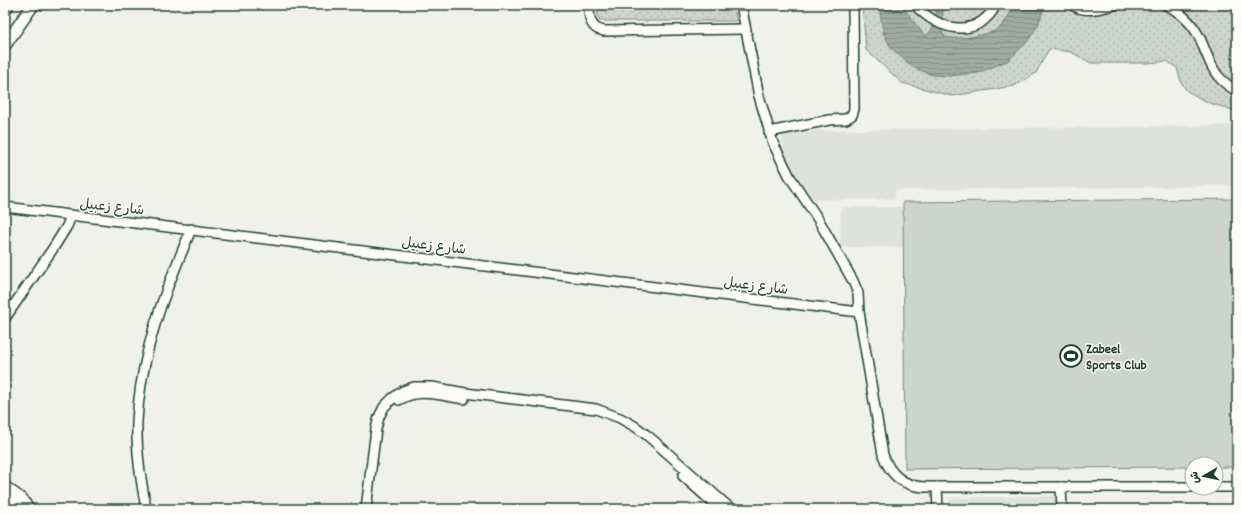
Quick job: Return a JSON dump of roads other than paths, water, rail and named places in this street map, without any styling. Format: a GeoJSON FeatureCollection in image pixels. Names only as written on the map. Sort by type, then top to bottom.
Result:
{"type":"FeatureCollection","features":[{"type":"Feature","properties":{"kind":"main road"},"geometry":{"type":"LineString","coordinates":[[5,10],[8,5]]}},
{"type":"Feature","properties":{"kind":"main road"},"geometry":{"type":"LineString","coordinates":[[5,44],[33,5]]}},
{"type":"Feature","properties":{"kind":"street"},"geometry":{"type":"LineString","coordinates":[[588,5],[591,23],[598,30],[604,32],[745,29]]}},
{"type":"Feature","properties":{"kind":"street"},"geometry":{"type":"LineString","coordinates":[[741,5],[759,96],[769,132],[778,155],[790,177],[818,219],[853,281],[858,293],[883,455],[885,462],[893,474],[904,482],[917,486],[937,487],[1184,487]]}},
{"type":"Feature","properties":{"kind":"street"},"geometry":{"type":"LineString","coordinates":[[769,132],[829,120],[846,119],[852,116],[854,110],[853,5]]}},
{"type":"Feature","properties":{"kind":"street"},"geometry":{"type":"LineString","coordinates":[[915,5],[933,21],[948,27],[962,28],[980,22],[990,14],[996,5]]}},
{"type":"Feature","properties":{"kind":"street"},"geometry":{"type":"LineString","coordinates":[[1072,5],[1080,9],[1092,10],[1114,5]]}},
{"type":"Feature","properties":{"kind":"street"},"geometry":{"type":"LineString","coordinates":[[1166,5],[1182,14],[1191,24],[1199,35],[1210,63],[1217,75],[1227,85],[1237,91]]}},
{"type":"Feature","properties":{"kind":"street","name":"شارع زعبيل"},"geometry":{"type":"LineString","coordinates":[[5,207],[860,312]]}},
{"type":"Feature","properties":{"kind":"street"},"geometry":{"type":"LineString","coordinates":[[5,318],[54,248],[74,216]]}},
{"type":"Feature","properties":{"kind":"street"},"geometry":{"type":"LineString","coordinates":[[146,509],[137,444],[138,401],[141,380],[150,341],[176,268],[187,229]]}},
{"type":"Feature","properties":{"kind":"street"},"geometry":{"type":"LineString","coordinates":[[371,509],[376,429],[379,418],[388,402],[397,394],[414,387],[426,386],[607,418],[622,425],[642,438],[720,509]]}},
{"type":"Feature","properties":{"kind":"street"},"geometry":{"type":"LineString","coordinates":[[499,400],[587,407],[604,411],[620,418],[648,436],[731,509]]}},
{"type":"Feature","properties":{"kind":"street"},"geometry":{"type":"LineString","coordinates":[[366,509],[372,484]]}},
{"type":"Feature","properties":{"kind":"street"},"geometry":{"type":"LineString","coordinates":[[5,486],[18,499],[23,509]]}},
{"type":"Feature","properties":{"kind":"street"},"geometry":{"type":"LineString","coordinates":[[937,487],[938,509]]}},
{"type":"Feature","properties":{"kind":"street"},"geometry":{"type":"LineString","coordinates":[[1061,487],[1062,509]]}},
{"type":"Feature","properties":{"kind":"street"},"geometry":{"type":"LineString","coordinates":[[1224,487],[1237,487]]}},
{"type":"Feature","properties":{"kind":"street"},"geometry":{"type":"LineString","coordinates":[[5,494],[26,502],[30,509]]}},
{"type":"Feature","properties":{"kind":"place","name":"Zabeel Sports Club"},"geometry":{"type":"Point","coordinates":[1071,356]}}]}
